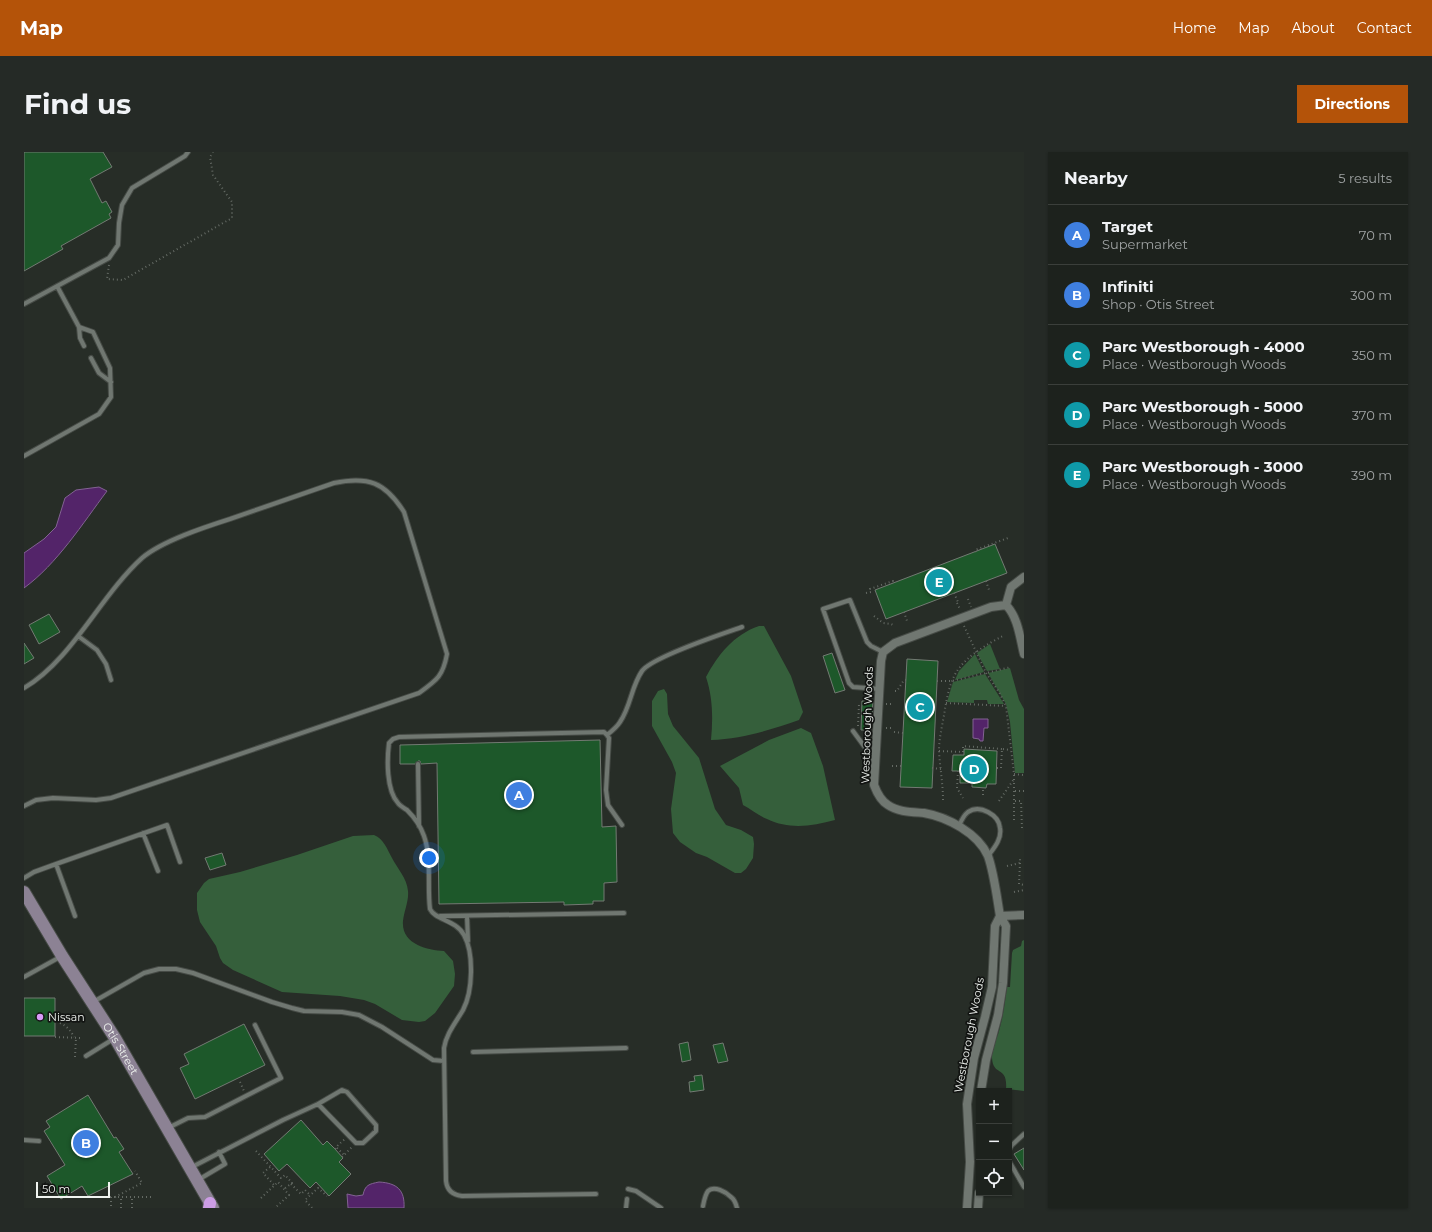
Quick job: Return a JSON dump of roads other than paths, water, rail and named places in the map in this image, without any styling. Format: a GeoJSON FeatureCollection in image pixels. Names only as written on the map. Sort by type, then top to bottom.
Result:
{"type":"FeatureCollection","features":[{"type":"Feature","properties":{"kind":"main road","name":"Otis Street"},"geometry":{"type":"LineString","coordinates":[[24,892],[62,956],[115,1038],[210,1206]]}},
{"type":"Feature","properties":{"kind":"street"},"geometry":{"type":"LineString","coordinates":[[1024,577],[1011,587],[1006,605],[1011,610],[1015,620],[1024,654]]}},
{"type":"Feature","properties":{"kind":"street","name":"Westborough Woods"},"geometry":{"type":"LineString","coordinates":[[981,1088],[986,1060],[998,1015],[1003,983],[1006,926],[1000,916],[988,856],[978,842],[959,826],[934,816],[899,810],[888,805],[881,798],[874,785],[881,660],[883,652],[895,643],[991,607],[1006,605]]}},
{"type":"Feature","properties":{"kind":"street"},"geometry":{"type":"LineString","coordinates":[[1000,916],[1024,915]]}},
{"type":"Feature","properties":{"kind":"street","name":"Westborough Woods"},"geometry":{"type":"LineString","coordinates":[[967,1208],[970,1162],[968,1104],[974,1058],[992,987],[995,926],[1000,916]]}},
{"type":"Feature","properties":{"kind":"street"},"geometry":{"type":"LineString","coordinates":[[978,1208],[980,1196]]}},
{"type":"Feature","properties":{"kind":"lane"},"geometry":{"type":"LineString","coordinates":[[24,304],[109,258],[118,244],[122,205],[132,188],[186,156],[188,152]]}},
{"type":"Feature","properties":{"kind":"lane"},"geometry":{"type":"LineString","coordinates":[[57,286],[79,327],[80,338],[84,346]]}},
{"type":"Feature","properties":{"kind":"lane"},"geometry":{"type":"LineString","coordinates":[[24,456],[99,414],[111,397],[110,368],[92,332],[79,327]]}},
{"type":"Feature","properties":{"kind":"lane"},"geometry":{"type":"LineString","coordinates":[[91,358],[99,373],[111,382]]}},
{"type":"Feature","properties":{"kind":"lane"},"geometry":{"type":"LineString","coordinates":[[24,688],[37,680],[78,636],[111,592],[142,558],[157,548],[198,530],[334,482],[348,480],[360,480],[376,484],[387,490],[396,499],[404,512],[447,654],[444,669],[434,682],[419,693],[111,798],[96,800],[53,798],[36,800],[24,806]]}},
{"type":"Feature","properties":{"kind":"lane"},"geometry":{"type":"LineString","coordinates":[[880,689],[854,687],[848,684],[823,609],[850,600],[867,642],[871,646],[883,652]]}},
{"type":"Feature","properties":{"kind":"lane"},"geometry":{"type":"LineString","coordinates":[[608,735],[620,722],[631,697],[633,688],[644,668],[664,656],[742,627]]}},
{"type":"Feature","properties":{"kind":"lane"},"geometry":{"type":"LineString","coordinates":[[78,636],[97,650],[106,664],[111,680]]}},
{"type":"Feature","properties":{"kind":"lane"},"geometry":{"type":"LineString","coordinates":[[853,730],[876,762]]}},
{"type":"Feature","properties":{"kind":"lane"},"geometry":{"type":"LineString","coordinates":[[468,946],[462,932],[457,927],[431,912],[426,842],[413,817],[393,797],[389,774],[389,743],[394,738],[403,737],[602,732],[608,735]]}},
{"type":"Feature","properties":{"kind":"lane"},"geometry":{"type":"LineString","coordinates":[[608,735],[606,790],[608,805],[622,825]]}},
{"type":"Feature","properties":{"kind":"lane"},"geometry":{"type":"LineString","coordinates":[[418,764],[419,826]]}},
{"type":"Feature","properties":{"kind":"lane"},"geometry":{"type":"LineString","coordinates":[[959,826],[968,812],[974,810],[988,812],[994,815],[998,821],[1000,835],[994,848],[988,856]]}},
{"type":"Feature","properties":{"kind":"lane"},"geometry":{"type":"LineString","coordinates":[[24,878],[34,872],[167,825],[180,862]]}},
{"type":"Feature","properties":{"kind":"lane"},"geometry":{"type":"LineString","coordinates":[[143,833],[158,871]]}},
{"type":"Feature","properties":{"kind":"lane"},"geometry":{"type":"LineString","coordinates":[[56,864],[75,916]]}},
{"type":"Feature","properties":{"kind":"lane"},"geometry":{"type":"LineString","coordinates":[[437,916],[624,913]]}},
{"type":"Feature","properties":{"kind":"lane"},"geometry":{"type":"LineString","coordinates":[[467,916],[470,975],[468,995],[463,1009],[444,1044],[447,1187],[452,1193],[462,1196],[596,1194]]}},
{"type":"Feature","properties":{"kind":"lane"},"geometry":{"type":"LineString","coordinates":[[24,977],[62,956]]}},
{"type":"Feature","properties":{"kind":"lane"},"geometry":{"type":"LineString","coordinates":[[92,1003],[144,973],[159,969],[176,969],[193,973],[292,1008],[342,1012],[359,1015],[433,1060],[444,1061]]}},
{"type":"Feature","properties":{"kind":"lane"},"geometry":{"type":"LineString","coordinates":[[166,1129],[188,1118],[204,1117],[281,1078],[254,1025]]}},
{"type":"Feature","properties":{"kind":"lane"},"geometry":{"type":"LineString","coordinates":[[86,1056],[115,1038]]}},
{"type":"Feature","properties":{"kind":"lane"},"geometry":{"type":"LineString","coordinates":[[473,1052],[626,1048]]}},
{"type":"Feature","properties":{"kind":"lane"},"geometry":{"type":"LineString","coordinates":[[189,1168],[318,1104],[340,1091],[345,1091],[376,1125],[376,1131],[363,1143],[356,1143],[318,1104]]}},
{"type":"Feature","properties":{"kind":"lane"},"geometry":{"type":"LineString","coordinates":[[1012,1144],[1024,1134]]}},
{"type":"Feature","properties":{"kind":"lane"},"geometry":{"type":"LineString","coordinates":[[24,1140],[39,1141]]}},
{"type":"Feature","properties":{"kind":"lane"},"geometry":{"type":"LineString","coordinates":[[196,1181],[225,1164],[219,1152]]}},
{"type":"Feature","properties":{"kind":"lane"},"geometry":{"type":"LineString","coordinates":[[1012,1166],[1024,1187]]}},
{"type":"Feature","properties":{"kind":"lane"},"geometry":{"type":"LineString","coordinates":[[628,1189],[636,1191],[661,1208]]}},
{"type":"Feature","properties":{"kind":"lane"},"geometry":{"type":"LineString","coordinates":[[703,1206],[707,1192],[711,1189],[716,1189],[722,1190],[731,1197],[737,1208]]}},
{"type":"Feature","properties":{"kind":"lane"},"geometry":{"type":"LineString","coordinates":[[626,1208],[627,1199]]}},
{"type":"Feature","properties":{"kind":"place","name":"Parc Westborough - 3000"},"geometry":{"type":"Point","coordinates":[939,582]}},
{"type":"Feature","properties":{"kind":"place","name":"Parc Westborough - 4000"},"geometry":{"type":"Point","coordinates":[920,707]}},
{"type":"Feature","properties":{"kind":"place","name":"Parc Westborough - 5000"},"geometry":{"type":"Point","coordinates":[974,769]}},
{"type":"Feature","properties":{"kind":"place","name":"Target"},"geometry":{"type":"Point","coordinates":[519,795]}},
{"type":"Feature","properties":{"kind":"place","name":"Nissan"},"geometry":{"type":"Point","coordinates":[40,1017]}},
{"type":"Feature","properties":{"kind":"place","name":"Infiniti"},"geometry":{"type":"Point","coordinates":[86,1143]}}]}
